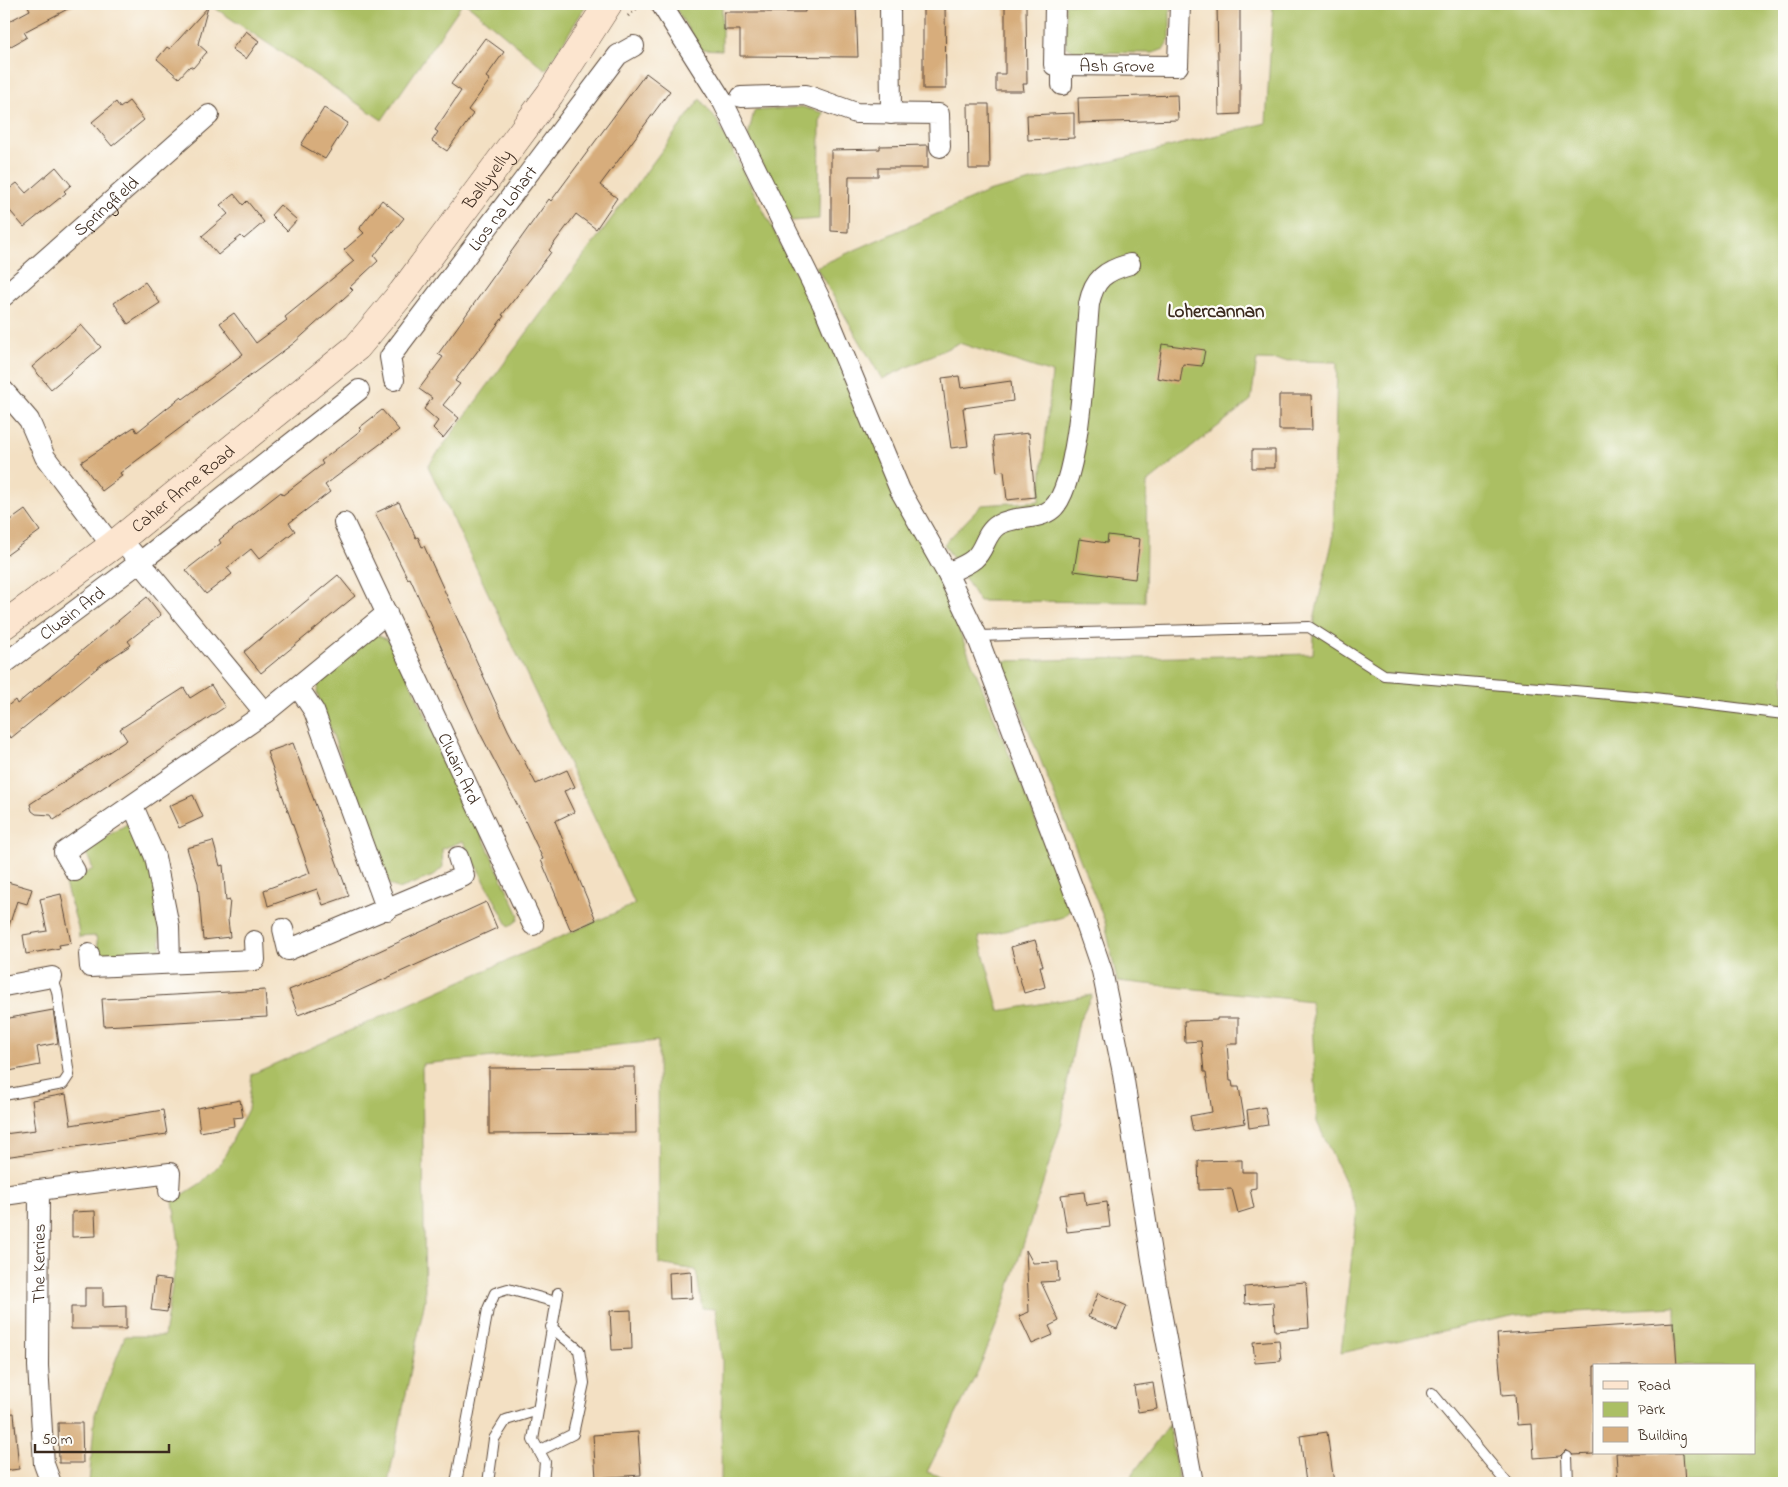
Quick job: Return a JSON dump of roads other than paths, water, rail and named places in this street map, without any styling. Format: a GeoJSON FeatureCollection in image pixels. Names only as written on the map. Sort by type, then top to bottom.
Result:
{"type":"FeatureCollection","features":[{"type":"Feature","properties":{"kind":"street","name":"Ballyvelly"},"geometry":{"type":"LineString","coordinates":[[357,346],[402,293],[473,195],[550,94],[608,4]]}},
{"type":"Feature","properties":{"kind":"street"},"geometry":{"type":"LineString","coordinates":[[660,4],[727,111],[823,305],[900,490],[947,573],[977,636],[1083,914],[1102,971],[1122,1068],[1156,1285],[1193,1483]]}},
{"type":"Feature","properties":{"kind":"street"},"geometry":{"type":"LineString","coordinates":[[890,4],[891,114]]}},
{"type":"Feature","properties":{"kind":"street","name":"Ash Grove"},"geometry":{"type":"LineString","coordinates":[[1055,4],[1054,65],[1062,75],[1178,66],[1180,4]]}},
{"type":"Feature","properties":{"kind":"street","name":"Lios na Lohart"},"geometry":{"type":"LineString","coordinates":[[394,380],[390,357],[618,55],[634,46]]}},
{"type":"Feature","properties":{"kind":"street"},"geometry":{"type":"LineString","coordinates":[[741,98],[806,95],[856,113],[940,114],[940,147]]}},
{"type":"Feature","properties":{"kind":"street","name":"Springfield"},"geometry":{"type":"LineString","coordinates":[[4,296],[209,115]]}},
{"type":"Feature","properties":{"kind":"street"},"geometry":{"type":"LineString","coordinates":[[473,195],[499,214]]}},
{"type":"Feature","properties":{"kind":"street"},"geometry":{"type":"LineString","coordinates":[[947,573],[975,558],[991,530],[999,524],[1044,514],[1052,509],[1064,494],[1079,428],[1088,304],[1092,290],[1096,282],[1110,271],[1130,264]]}},
{"type":"Feature","properties":{"kind":"street","name":"Caher Anne Road"},"geometry":{"type":"LineString","coordinates":[[4,625],[117,543],[357,346]]}},
{"type":"Feature","properties":{"kind":"street","name":"Cluain Ard"},"geometry":{"type":"LineString","coordinates":[[4,664],[140,562],[359,390]]}},
{"type":"Feature","properties":{"kind":"street"},"geometry":{"type":"LineString","coordinates":[[4,391],[29,420],[45,457],[117,543],[140,562],[265,714]]}},
{"type":"Feature","properties":{"kind":"street","name":"Cluain Ard"},"geometry":{"type":"LineString","coordinates":[[344,523],[533,925]]}},
{"type":"Feature","properties":{"kind":"street"},"geometry":{"type":"LineString","coordinates":[[75,871],[64,852],[265,714],[387,613]]}},
{"type":"Feature","properties":{"kind":"street"},"geometry":{"type":"LineString","coordinates":[[298,687],[314,711],[387,910]]}},
{"type":"Feature","properties":{"kind":"street"},"geometry":{"type":"LineString","coordinates":[[133,806],[155,857],[169,926],[170,963]]}},
{"type":"Feature","properties":{"kind":"street"},"geometry":{"type":"LineString","coordinates":[[283,929],[288,950],[387,910],[464,876],[458,857]]}},
{"type":"Feature","properties":{"kind":"street"},"geometry":{"type":"LineString","coordinates":[[90,954],[90,967],[255,960],[254,942]]}},
{"type":"Feature","properties":{"kind":"street"},"geometry":{"type":"LineString","coordinates":[[4,986],[52,977]]}},
{"type":"Feature","properties":{"kind":"street"},"geometry":{"type":"LineString","coordinates":[[4,1195],[170,1173],[169,1191]]}},
{"type":"Feature","properties":{"kind":"street","name":"The Kerries"},"geometry":{"type":"LineString","coordinates":[[39,1190],[38,1366],[44,1464],[51,1483]]}},
{"type":"Feature","properties":{"kind":"lane"},"geometry":{"type":"LineString","coordinates":[[977,636],[1309,627],[1384,675],[1646,698],[1784,714]]}},
{"type":"Feature","properties":{"kind":"lane"},"geometry":{"type":"LineString","coordinates":[[4,1095],[63,1084],[68,1075],[57,991],[52,977]]}},
{"type":"Feature","properties":{"kind":"lane"},"geometry":{"type":"LineString","coordinates":[[456,1483],[488,1309],[495,1293],[508,1288],[557,1298],[533,1440],[545,1462],[543,1483]]}},
{"type":"Feature","properties":{"kind":"lane"},"geometry":{"type":"LineString","coordinates":[[539,1451],[573,1434],[584,1383],[579,1350],[551,1327]]}},
{"type":"Feature","properties":{"kind":"lane"},"geometry":{"type":"LineString","coordinates":[[1432,1393],[1507,1483]]}},
{"type":"Feature","properties":{"kind":"lane"},"geometry":{"type":"LineString","coordinates":[[488,1483],[494,1439],[506,1420],[538,1410]]}},
{"type":"Feature","properties":{"kind":"lane"},"geometry":{"type":"LineString","coordinates":[[1567,1457],[1568,1483]]}},
{"type":"Feature","properties":{"kind":"district","name":"Lohercannan"},"geometry":{"type":"Point","coordinates":[1216,310]}}]}
